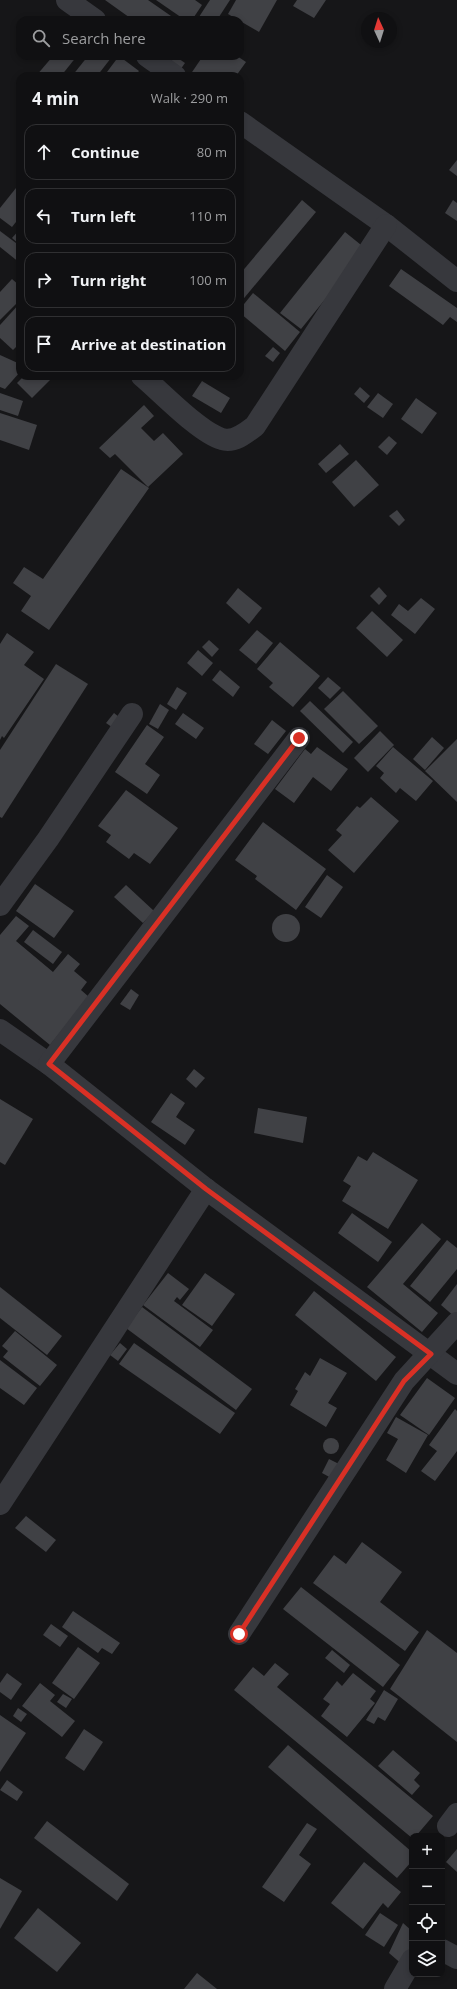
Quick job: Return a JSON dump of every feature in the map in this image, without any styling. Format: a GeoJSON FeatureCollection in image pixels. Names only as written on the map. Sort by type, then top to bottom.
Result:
{"type":"FeatureCollection","features":[{"type":"Feature","properties":{"kind":"street"},"geometry":{"type":"LineString","coordinates":[[67,0],[89,16]]}},
{"type":"Feature","properties":{"kind":"street"},"geometry":{"type":"LineString","coordinates":[[152,60],[169,72]]}},
{"type":"Feature","properties":{"kind":"street"},"geometry":{"type":"LineString","coordinates":[[244,125],[386,225],[457,280]]}},
{"type":"Feature","properties":{"kind":"street"},"geometry":{"type":"LineString","coordinates":[[147,380],[204,430],[223,440],[241,437],[255,426],[386,225]]}},
{"type":"Feature","properties":{"kind":"street"},"geometry":{"type":"LineString","coordinates":[[0,905],[48,839],[132,714]]}},
{"type":"Feature","properties":{"kind":"street"},"geometry":{"type":"LineString","coordinates":[[49,1064],[299,738]]}},
{"type":"Feature","properties":{"kind":"street"},"geometry":{"type":"LineString","coordinates":[[0,1030],[49,1064],[206,1189],[457,1374]]}},
{"type":"Feature","properties":{"kind":"street"},"geometry":{"type":"LineString","coordinates":[[0,1504],[206,1189]]}},
{"type":"Feature","properties":{"kind":"street"},"geometry":{"type":"LineString","coordinates":[[239,1634],[404,1381],[431,1354],[457,1324]]}},
{"type":"Feature","properties":{"kind":"street"},"geometry":{"type":"LineString","coordinates":[[445,1952],[457,1958]]}},
{"type":"Feature","properties":{"kind":"street"},"geometry":{"type":"LineString","coordinates":[[395,1989],[409,1965]]}},
{"type":"Feature","properties":{"kind":"building"},"geometry":{"type":"Polygon","coordinates":[[[105,0],[148,0],[171,16],[127,16],[105,0]]]}},
{"type":"Feature","properties":{"kind":"building"},"geometry":{"type":"Polygon","coordinates":[[[156,0],[195,0],[202,5],[195,16],[179,16],[156,0]]]}},
{"type":"Feature","properties":{"kind":"building"},"geometry":{"type":"Polygon","coordinates":[[[210,0],[230,0],[220,16],[200,16],[210,0]]]}},
{"type":"Feature","properties":{"kind":"building"},"geometry":{"type":"Polygon","coordinates":[[[236,0],[277,0],[259,32],[244,23],[244,16],[231,16],[228,14],[236,0]]]}},
{"type":"Feature","properties":{"kind":"building"},"geometry":{"type":"Polygon","coordinates":[[[297,0],[326,0],[314,18],[293,6],[297,0]]]}},
{"type":"Feature","properties":{"kind":"building"},"geometry":{"type":"Polygon","coordinates":[[[50,60],[74,60],[64,72],[39,72],[50,60]]]}},
{"type":"Feature","properties":{"kind":"building"},"geometry":{"type":"Polygon","coordinates":[[[85,60],[109,60],[100,72],[75,72],[85,60]]]}},
{"type":"Feature","properties":{"kind":"building"},"geometry":{"type":"Polygon","coordinates":[[[116,60],[124,60],[139,71],[138,72],[107,72],[116,60]]]}},
{"type":"Feature","properties":{"kind":"building"},"geometry":{"type":"Polygon","coordinates":[[[172,60],[181,60],[185,63],[180,70],[170,63],[172,60]]]}},
{"type":"Feature","properties":{"kind":"building"},"geometry":{"type":"Polygon","coordinates":[[[200,60],[243,60],[246,62],[239,72],[192,72],[200,60]]]}},
{"type":"Feature","properties":{"kind":"building"},"geometry":{"type":"Polygon","coordinates":[[[457,160],[457,176],[449,170],[457,160]]]}},
{"type":"Feature","properties":{"kind":"building"},"geometry":{"type":"Polygon","coordinates":[[[16,188],[16,222],[12,227],[0,218],[0,208],[16,188]]]}},
{"type":"Feature","properties":{"kind":"building"},"geometry":{"type":"Polygon","coordinates":[[[302,200],[316,212],[244,298],[244,269],[302,200]]]}},
{"type":"Feature","properties":{"kind":"building"},"geometry":{"type":"Polygon","coordinates":[[[453,200],[457,203],[457,221],[445,213],[453,200]]]}},
{"type":"Feature","properties":{"kind":"building"},"geometry":{"type":"Polygon","coordinates":[[[0,231],[16,243],[16,260],[0,247],[0,231]]]}},
{"type":"Feature","properties":{"kind":"building"},"geometry":{"type":"Polygon","coordinates":[[[345,232],[366,249],[301,329],[280,313],[345,232]]]}},
{"type":"Feature","properties":{"kind":"building"},"geometry":{"type":"Polygon","coordinates":[[[16,234],[16,242],[12,238],[16,234]]]}},
{"type":"Feature","properties":{"kind":"building"},"geometry":{"type":"Polygon","coordinates":[[[401,269],[457,308],[457,322],[450,317],[443,325],[389,286],[401,269]]]}},
{"type":"Feature","properties":{"kind":"building"},"geometry":{"type":"Polygon","coordinates":[[[12,279],[16,282],[16,304],[0,320],[0,292],[12,279]]]}},
{"type":"Feature","properties":{"kind":"building"},"geometry":{"type":"Polygon","coordinates":[[[253,293],[300,332],[285,351],[244,316],[244,304],[253,293]]]}},
{"type":"Feature","properties":{"kind":"building"},"geometry":{"type":"Polygon","coordinates":[[[16,307],[16,347],[13,350],[0,338],[0,325],[16,307]]]}},
{"type":"Feature","properties":{"kind":"building"},"geometry":{"type":"Polygon","coordinates":[[[273,347],[280,353],[273,362],[265,356],[273,347]]]}},
{"type":"Feature","properties":{"kind":"building"},"geometry":{"type":"Polygon","coordinates":[[[0,355],[16,362],[16,377],[5,389],[0,387],[0,355]]]}},
{"type":"Feature","properties":{"kind":"building"},"geometry":{"type":"Polygon","coordinates":[[[20,380],[50,380],[32,398],[17,383],[20,380]]]}},
{"type":"Feature","properties":{"kind":"building"},"geometry":{"type":"Polygon","coordinates":[[[202,381],[230,398],[221,413],[192,396],[202,381]]]}},
{"type":"Feature","properties":{"kind":"building"},"geometry":{"type":"Polygon","coordinates":[[[360,387],[370,396],[364,403],[354,394],[360,387]]]}},
{"type":"Feature","properties":{"kind":"building"},"geometry":{"type":"Polygon","coordinates":[[[0,393],[23,401],[18,416],[0,410],[0,393]]]}},
{"type":"Feature","properties":{"kind":"building"},"geometry":{"type":"Polygon","coordinates":[[[378,393],[393,404],[383,418],[367,407],[378,393]]]}},
{"type":"Feature","properties":{"kind":"building"},"geometry":{"type":"Polygon","coordinates":[[[416,398],[437,413],[422,434],[401,419],[416,398]]]}},
{"type":"Feature","properties":{"kind":"building"},"geometry":{"type":"Polygon","coordinates":[[[144,405],[154,416],[141,428],[154,441],[163,433],[183,454],[148,487],[115,454],[110,458],[99,448],[144,405]]]}},
{"type":"Feature","properties":{"kind":"building"},"geometry":{"type":"Polygon","coordinates":[[[0,413],[37,425],[29,450],[0,440],[0,413]]]}},
{"type":"Feature","properties":{"kind":"building"},"geometry":{"type":"Polygon","coordinates":[[[389,436],[397,443],[387,455],[378,447],[389,436]]]}},
{"type":"Feature","properties":{"kind":"building"},"geometry":{"type":"Polygon","coordinates":[[[340,444],[349,454],[326,473],[318,464],[340,444]]]}},
{"type":"Feature","properties":{"kind":"building"},"geometry":{"type":"Polygon","coordinates":[[[356,460],[379,485],[354,507],[332,482],[356,460]]]}},
{"type":"Feature","properties":{"kind":"building"},"geometry":{"type":"Polygon","coordinates":[[[121,469],[149,488],[49,630],[21,611],[31,596],[13,583],[24,567],[43,579],[121,469]]]}},
{"type":"Feature","properties":{"kind":"building"},"geometry":{"type":"Polygon","coordinates":[[[397,510],[405,520],[399,526],[389,516],[397,510]]]}},
{"type":"Feature","properties":{"kind":"building"},"geometry":{"type":"Polygon","coordinates":[[[379,587],[387,596],[379,605],[370,596],[379,587]]]}},
{"type":"Feature","properties":{"kind":"building"},"geometry":{"type":"Polygon","coordinates":[[[238,588],[262,608],[249,624],[226,603],[238,588]]]}},
{"type":"Feature","properties":{"kind":"building"},"geometry":{"type":"Polygon","coordinates":[[[421,598],[435,609],[415,634],[391,615],[399,604],[408,611],[421,598]]]}},
{"type":"Feature","properties":{"kind":"building"},"geometry":{"type":"Polygon","coordinates":[[[372,611],[403,640],[387,657],[356,628],[372,611]]]}},
{"type":"Feature","properties":{"kind":"building"},"geometry":{"type":"Polygon","coordinates":[[[257,630],[273,643],[256,664],[239,650],[257,630]]]}},
{"type":"Feature","properties":{"kind":"building"},"geometry":{"type":"Polygon","coordinates":[[[7,633],[34,652],[24,665],[44,679],[4,738],[2,736],[0,740],[0,644],[7,633]]]}},
{"type":"Feature","properties":{"kind":"building"},"geometry":{"type":"Polygon","coordinates":[[[209,640],[219,649],[212,657],[202,647],[209,640]]]}},
{"type":"Feature","properties":{"kind":"building"},"geometry":{"type":"Polygon","coordinates":[[[280,642],[320,676],[293,707],[269,687],[273,683],[257,669],[280,642]]]}},
{"type":"Feature","properties":{"kind":"building"},"geometry":{"type":"Polygon","coordinates":[[[198,650],[213,663],[202,676],[187,663],[198,650]]]}},
{"type":"Feature","properties":{"kind":"building"},"geometry":{"type":"Polygon","coordinates":[[[56,664],[88,684],[2,818],[0,817],[0,750],[56,664]]]}},
{"type":"Feature","properties":{"kind":"building"},"geometry":{"type":"Polygon","coordinates":[[[220,670],[240,687],[233,697],[212,680],[220,670]]]}},
{"type":"Feature","properties":{"kind":"building"},"geometry":{"type":"Polygon","coordinates":[[[328,677],[341,688],[330,699],[318,688],[328,677]]]}},
{"type":"Feature","properties":{"kind":"building"},"geometry":{"type":"Polygon","coordinates":[[[177,687],[187,693],[176,710],[167,704],[177,687]]]}},
{"type":"Feature","properties":{"kind":"building"},"geometry":{"type":"Polygon","coordinates":[[[343,691],[378,726],[359,744],[324,709],[343,691]]]}},
{"type":"Feature","properties":{"kind":"building"},"geometry":{"type":"Polygon","coordinates":[[[310,701],[353,742],[343,753],[300,711],[310,701]]]}},
{"type":"Feature","properties":{"kind":"building"},"geometry":{"type":"Polygon","coordinates":[[[160,704],[169,710],[158,729],[149,724],[160,704]]]}},
{"type":"Feature","properties":{"kind":"building"},"geometry":{"type":"Polygon","coordinates":[[[114,713],[124,721],[116,730],[106,723],[114,713]]]}},
{"type":"Feature","properties":{"kind":"building"},"geometry":{"type":"Polygon","coordinates":[[[183,713],[204,728],[196,739],[175,724],[183,713]]]}},
{"type":"Feature","properties":{"kind":"building"},"geometry":{"type":"Polygon","coordinates":[[[272,720],[286,731],[268,754],[254,744],[272,720]]]}},
{"type":"Feature","properties":{"kind":"building"},"geometry":{"type":"Polygon","coordinates":[[[147,725],[164,737],[145,764],[160,775],[147,794],[115,772],[147,725]]]}},
{"type":"Feature","properties":{"kind":"building"},"geometry":{"type":"Polygon","coordinates":[[[380,731],[394,745],[368,772],[354,758],[380,731]]]}},
{"type":"Feature","properties":{"kind":"building"},"geometry":{"type":"Polygon","coordinates":[[[432,737],[444,748],[425,770],[413,759],[432,737]]]}},
{"type":"Feature","properties":{"kind":"building"},"geometry":{"type":"Polygon","coordinates":[[[457,739],[457,802],[425,771],[457,739]]]}},
{"type":"Feature","properties":{"kind":"building"},"geometry":{"type":"Polygon","coordinates":[[[317,747],[348,769],[331,791],[313,777],[294,803],[275,789],[305,749],[311,754],[317,747]]]}},
{"type":"Feature","properties":{"kind":"building"},"geometry":{"type":"Polygon","coordinates":[[[393,747],[433,781],[416,801],[400,788],[396,793],[380,778],[384,773],[376,766],[393,747]]]}},
{"type":"Feature","properties":{"kind":"building"},"geometry":{"type":"Polygon","coordinates":[[[126,790],[178,828],[150,864],[134,853],[129,859],[106,842],[111,835],[98,826],[126,790]]]}},
{"type":"Feature","properties":{"kind":"building"},"geometry":{"type":"Polygon","coordinates":[[[371,797],[399,821],[354,873],[328,850],[342,835],[336,830],[357,806],[360,808],[371,797]]]}},
{"type":"Feature","properties":{"kind":"building"},"geometry":{"type":"Polygon","coordinates":[[[263,822],[326,869],[296,910],[255,879],[257,876],[235,860],[263,822]]]}},
{"type":"Feature","properties":{"kind":"building"},"geometry":{"type":"Polygon","coordinates":[[[327,875],[343,887],[321,918],[305,907],[327,875]]]}},
{"type":"Feature","properties":{"kind":"building"},"geometry":{"type":"Polygon","coordinates":[[[35,884],[74,911],[54,938],[16,911],[35,884]]]}},
{"type":"Feature","properties":{"kind":"building"},"geometry":{"type":"Polygon","coordinates":[[[126,885],[154,911],[143,923],[114,897],[126,885]]]}},
{"type":"Feature","properties":{"kind":"building"},"geometry":{"type":"Polygon","coordinates":[[[286,914],[296,918],[300,928],[296,938],[286,942],[276,938],[272,928],[276,918],[286,914]]]}},
{"type":"Feature","properties":{"kind":"building"},"geometry":{"type":"Polygon","coordinates":[[[16,916],[29,926],[16,941],[53,972],[68,954],[80,964],[74,971],[87,982],[81,990],[89,997],[50,1045],[0,1004],[0,935],[16,916]]]}},
{"type":"Feature","properties":{"kind":"building"},"geometry":{"type":"Polygon","coordinates":[[[33,930],[62,952],[53,964],[24,942],[33,930]]]}},
{"type":"Feature","properties":{"kind":"building"},"geometry":{"type":"Polygon","coordinates":[[[131,989],[139,995],[130,1010],[120,1004],[131,989]]]}},
{"type":"Feature","properties":{"kind":"building"},"geometry":{"type":"Polygon","coordinates":[[[194,1069],[205,1078],[196,1088],[186,1079],[194,1069]]]}},
{"type":"Feature","properties":{"kind":"building"},"geometry":{"type":"Polygon","coordinates":[[[171,1093],[185,1103],[176,1117],[195,1130],[185,1145],[151,1122],[171,1093]]]}},
{"type":"Feature","properties":{"kind":"building"},"geometry":{"type":"Polygon","coordinates":[[[0,1099],[33,1119],[5,1165],[0,1162],[0,1099]]]}},
{"type":"Feature","properties":{"kind":"building"},"geometry":{"type":"Polygon","coordinates":[[[258,1108],[307,1117],[303,1143],[254,1133],[258,1108]]]}},
{"type":"Feature","properties":{"kind":"building"},"geometry":{"type":"Polygon","coordinates":[[[373,1152],[418,1180],[388,1229],[342,1201],[351,1186],[343,1181],[358,1156],[367,1161],[373,1152]]]}},
{"type":"Feature","properties":{"kind":"building"},"geometry":{"type":"Polygon","coordinates":[[[352,1213],[392,1242],[378,1262],[338,1233],[352,1213]]]}},
{"type":"Feature","properties":{"kind":"building"},"geometry":{"type":"Polygon","coordinates":[[[422,1223],[441,1239],[403,1284],[438,1313],[422,1332],[367,1287],[422,1223]]]}},
{"type":"Feature","properties":{"kind":"building"},"geometry":{"type":"Polygon","coordinates":[[[447,1240],[457,1248],[457,1269],[430,1302],[410,1286],[447,1240]]]}},
{"type":"Feature","properties":{"kind":"building"},"geometry":{"type":"Polygon","coordinates":[[[168,1273],[189,1289],[180,1300],[177,1297],[174,1301],[213,1330],[200,1347],[143,1305],[168,1273]]]}},
{"type":"Feature","properties":{"kind":"building"},"geometry":{"type":"Polygon","coordinates":[[[205,1273],[235,1294],[212,1326],[182,1305],[205,1273]]]}},
{"type":"Feature","properties":{"kind":"building"},"geometry":{"type":"Polygon","coordinates":[[[457,1284],[457,1315],[455,1317],[441,1305],[457,1284]]]}},
{"type":"Feature","properties":{"kind":"building"},"geometry":{"type":"Polygon","coordinates":[[[0,1287],[62,1336],[47,1355],[0,1318],[0,1287]]]}},
{"type":"Feature","properties":{"kind":"building"},"geometry":{"type":"Polygon","coordinates":[[[314,1291],[396,1357],[376,1381],[295,1315],[314,1291]]]}},
{"type":"Feature","properties":{"kind":"building"},"geometry":{"type":"Polygon","coordinates":[[[142,1307],[252,1389],[236,1410],[126,1328],[142,1307]]]}},
{"type":"Feature","properties":{"kind":"building"},"geometry":{"type":"Polygon","coordinates":[[[15,1331],[57,1365],[40,1386],[3,1357],[8,1351],[2,1346],[15,1331]]]}},
{"type":"Feature","properties":{"kind":"building"},"geometry":{"type":"Polygon","coordinates":[[[120,1343],[127,1349],[118,1361],[110,1355],[120,1343]]]}},
{"type":"Feature","properties":{"kind":"building"},"geometry":{"type":"Polygon","coordinates":[[[134,1343],[235,1413],[220,1434],[119,1364],[134,1343]]]}},
{"type":"Feature","properties":{"kind":"building"},"geometry":{"type":"Polygon","coordinates":[[[320,1358],[347,1373],[328,1403],[337,1408],[326,1427],[290,1405],[298,1391],[295,1389],[305,1372],[310,1376],[320,1358]]]}},
{"type":"Feature","properties":{"kind":"building"},"geometry":{"type":"Polygon","coordinates":[[[0,1360],[37,1388],[24,1405],[0,1388],[0,1360]]]}},
{"type":"Feature","properties":{"kind":"building"},"geometry":{"type":"Polygon","coordinates":[[[427,1378],[455,1398],[429,1435],[400,1415],[427,1378]]]}},
{"type":"Feature","properties":{"kind":"building"},"geometry":{"type":"Polygon","coordinates":[[[455,1409],[457,1411],[457,1451],[435,1481],[421,1471],[437,1451],[429,1445],[455,1409]]]}},
{"type":"Feature","properties":{"kind":"building"},"geometry":{"type":"Polygon","coordinates":[[[396,1417],[428,1435],[406,1473],[386,1460],[398,1439],[387,1433],[396,1417]]]}},
{"type":"Feature","properties":{"kind":"building"},"geometry":{"type":"Polygon","coordinates":[[[331,1438],[337,1440],[339,1446],[337,1452],[331,1454],[325,1452],[323,1446],[325,1440],[331,1438]]]}},
{"type":"Feature","properties":{"kind":"building"},"geometry":{"type":"Polygon","coordinates":[[[329,1459],[341,1465],[333,1479],[322,1473],[329,1459]]]}},
{"type":"Feature","properties":{"kind":"building"},"geometry":{"type":"Polygon","coordinates":[[[26,1516],[56,1540],[46,1552],[15,1528],[26,1516]]]}},
{"type":"Feature","properties":{"kind":"building"},"geometry":{"type":"Polygon","coordinates":[[[362,1542],[402,1572],[380,1602],[419,1632],[405,1651],[313,1583],[334,1555],[346,1564],[362,1542]]]}},
{"type":"Feature","properties":{"kind":"building"},"geometry":{"type":"Polygon","coordinates":[[[301,1587],[400,1665],[383,1687],[283,1609],[301,1587]]]}},
{"type":"Feature","properties":{"kind":"building"},"geometry":{"type":"Polygon","coordinates":[[[73,1611],[120,1643],[112,1654],[102,1648],[98,1653],[62,1627],[73,1611]]]}},
{"type":"Feature","properties":{"kind":"building"},"geometry":{"type":"Polygon","coordinates":[[[51,1624],[68,1636],[60,1647],[43,1635],[51,1624]]]}},
{"type":"Feature","properties":{"kind":"building"},"geometry":{"type":"Polygon","coordinates":[[[427,1630],[457,1653],[457,1742],[390,1689],[427,1630]]]}},
{"type":"Feature","properties":{"kind":"building"},"geometry":{"type":"Polygon","coordinates":[[[78,1647],[100,1663],[74,1699],[52,1683],[78,1647]]]}},
{"type":"Feature","properties":{"kind":"building"},"geometry":{"type":"Polygon","coordinates":[[[332,1650],[350,1665],[344,1673],[325,1658],[332,1650]]]}},
{"type":"Feature","properties":{"kind":"building"},"geometry":{"type":"Polygon","coordinates":[[[275,1663],[289,1674],[277,1687],[433,1816],[419,1833],[409,1833],[409,1836],[234,1690],[253,1667],[264,1676],[275,1663]]]}},
{"type":"Feature","properties":{"kind":"building"},"geometry":{"type":"Polygon","coordinates":[[[7,1673],[22,1684],[11,1700],[0,1692],[0,1683],[7,1673]]]}},
{"type":"Feature","properties":{"kind":"building"},"geometry":{"type":"Polygon","coordinates":[[[353,1673],[376,1691],[370,1699],[375,1703],[347,1737],[321,1716],[330,1704],[323,1699],[337,1681],[342,1686],[353,1673]]]}},
{"type":"Feature","properties":{"kind":"building"},"geometry":{"type":"Polygon","coordinates":[[[40,1683],[55,1695],[50,1701],[75,1721],[62,1737],[22,1706],[40,1683]]]}},
{"type":"Feature","properties":{"kind":"building"},"geometry":{"type":"Polygon","coordinates":[[[384,1690],[398,1699],[385,1721],[378,1717],[374,1724],[366,1720],[384,1690]]]}},
{"type":"Feature","properties":{"kind":"building"},"geometry":{"type":"Polygon","coordinates":[[[63,1694],[72,1699],[66,1708],[57,1702],[63,1694]]]}},
{"type":"Feature","properties":{"kind":"building"},"geometry":{"type":"Polygon","coordinates":[[[18,1708],[27,1714],[21,1722],[13,1716],[18,1708]]]}},
{"type":"Feature","properties":{"kind":"building"},"geometry":{"type":"Polygon","coordinates":[[[0,1715],[26,1733],[0,1772],[0,1715]]]}},
{"type":"Feature","properties":{"kind":"building"},"geometry":{"type":"Polygon","coordinates":[[[84,1729],[103,1742],[84,1771],[65,1758],[84,1729]]]}},
{"type":"Feature","properties":{"kind":"building"},"geometry":{"type":"Polygon","coordinates":[[[288,1745],[409,1849],[409,1864],[397,1878],[268,1767],[288,1745]]]}},
{"type":"Feature","properties":{"kind":"building"},"geometry":{"type":"Polygon","coordinates":[[[393,1750],[420,1773],[414,1780],[420,1786],[412,1795],[378,1766],[393,1750]]]}},
{"type":"Feature","properties":{"kind":"building"},"geometry":{"type":"Polygon","coordinates":[[[7,1780],[23,1792],[17,1801],[0,1790],[7,1780]]]}},
{"type":"Feature","properties":{"kind":"building"},"geometry":{"type":"Polygon","coordinates":[[[47,1821],[129,1884],[117,1901],[34,1838],[47,1821]]]}},
{"type":"Feature","properties":{"kind":"building"},"geometry":{"type":"Polygon","coordinates":[[[307,1823],[317,1829],[299,1855],[311,1864],[284,1902],[262,1887],[307,1823]]]}},
{"type":"Feature","properties":{"kind":"building"},"geometry":{"type":"Polygon","coordinates":[[[457,1849],[457,1872],[446,1862],[457,1849]]]}},
{"type":"Feature","properties":{"kind":"building"},"geometry":{"type":"Polygon","coordinates":[[[364,1862],[401,1892],[388,1908],[383,1903],[363,1929],[331,1903],[364,1862]]]}},
{"type":"Feature","properties":{"kind":"building"},"geometry":{"type":"Polygon","coordinates":[[[0,1878],[22,1891],[0,1929],[0,1878]]]}},
{"type":"Feature","properties":{"kind":"building"},"geometry":{"type":"Polygon","coordinates":[[[38,1908],[81,1943],[57,1972],[14,1938],[38,1908]]]}},
{"type":"Feature","properties":{"kind":"building"},"geometry":{"type":"Polygon","coordinates":[[[380,1913],[398,1925],[384,1947],[365,1935],[380,1913]]]}},
{"type":"Feature","properties":{"kind":"building"},"geometry":{"type":"Polygon","coordinates":[[[403,1923],[409,1928],[409,1957],[404,1966],[389,1953],[403,1923]]]}},
{"type":"Feature","properties":{"kind":"building"},"geometry":{"type":"Polygon","coordinates":[[[197,1973],[217,1989],[184,1989],[197,1973]]]}},
{"type":"Feature","properties":{"kind":"route"},"geometry":{"type":"LineString","coordinates":[[239,1634],[404,1381],[431,1354],[206,1189],[49,1064],[299,738]]}}]}
